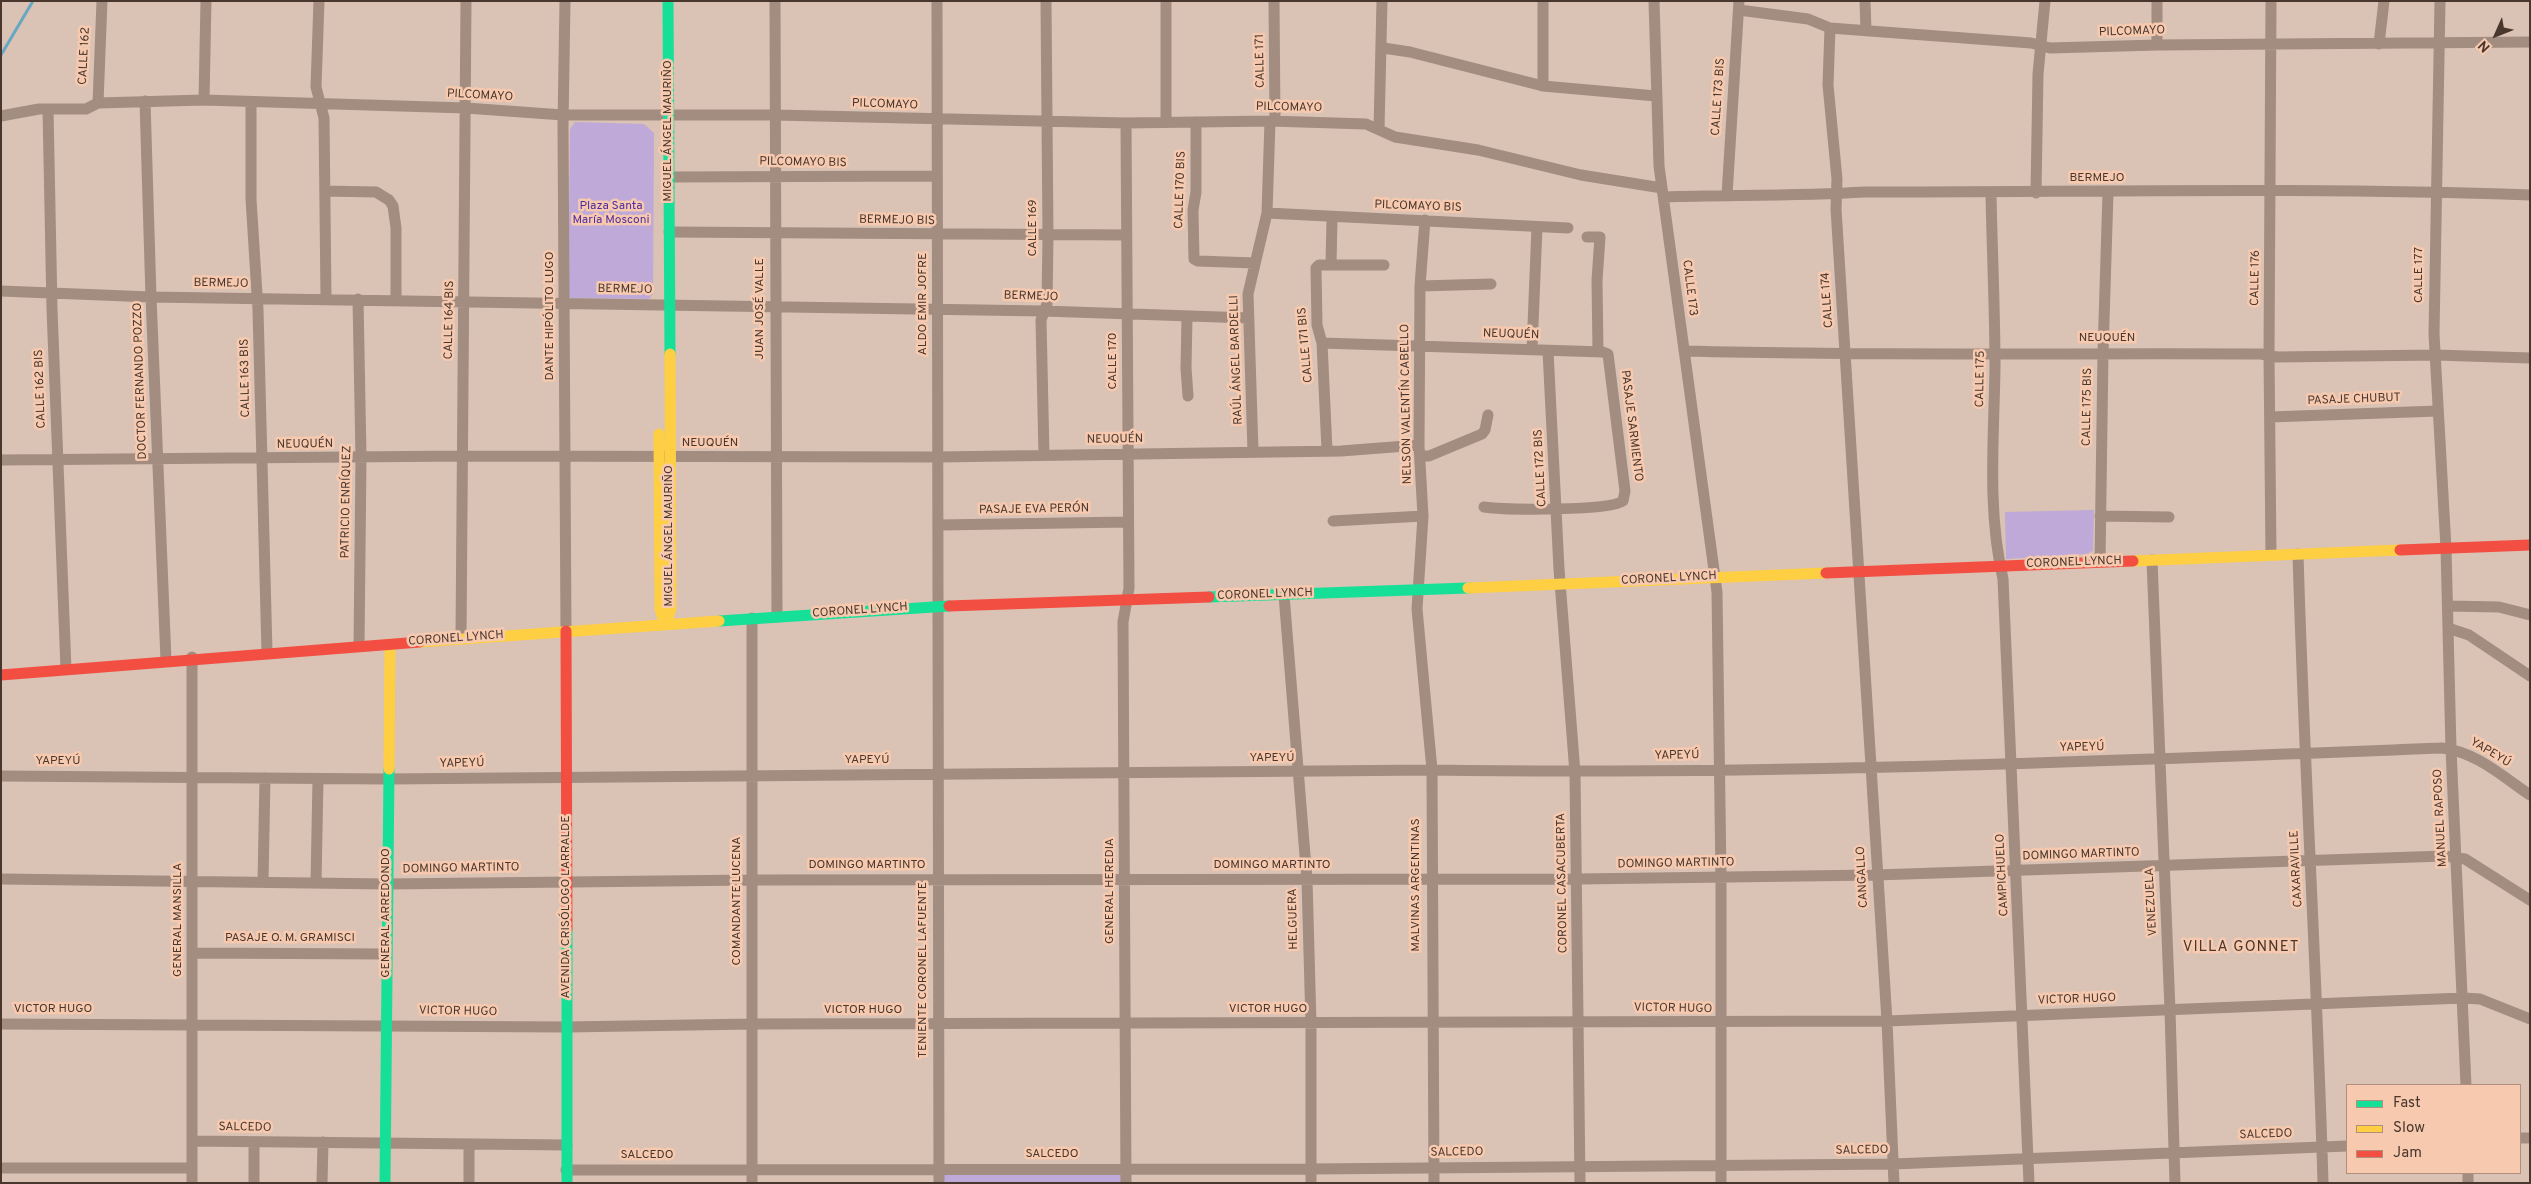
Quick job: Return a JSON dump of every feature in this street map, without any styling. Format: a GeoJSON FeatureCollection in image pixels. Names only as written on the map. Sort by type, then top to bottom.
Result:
{"type":"FeatureCollection","features":[{"type":"Feature","properties":{"kind":"main road","name":"MIGUEL ÁNGEL MAURIÑO"},"geometry":{"type":"LineString","coordinates":[[659,1],[669,177],[669,232],[664,304]]}},
{"type":"Feature","properties":{"kind":"main road","name":"MIGUEL ÁNGEL MAURIÑO"},"geometry":{"type":"LineString","coordinates":[[665,625],[671,609],[664,457],[664,115],[668,1]]}},
{"type":"Feature","properties":{"kind":"main road","name":"CORONEL LYNCH"},"geometry":{"type":"LineString","coordinates":[[1,675],[267,652],[938,606],[1284,595],[1859,570],[2530,545]]}},
{"type":"Feature","properties":{"kind":"main road","name":"AVENIDA CRISÓLOGO LARRALDE"},"geometry":{"type":"LineString","coordinates":[[566,631],[566,1183]]}},
{"type":"Feature","properties":{"kind":"main road","name":"GENERAL ARREDONDO"},"geometry":{"type":"LineString","coordinates":[[385,1183],[387,779],[390,644]]}},
{"type":"Feature","properties":{"kind":"street","name":"CALLE 162"},"geometry":{"type":"LineString","coordinates":[[94,105],[102,1]]}},
{"type":"Feature","properties":{"kind":"street"},"geometry":{"type":"LineString","coordinates":[[204,100],[206,1]]}},
{"type":"Feature","properties":{"kind":"street"},"geometry":{"type":"LineString","coordinates":[[319,1],[316,87],[324,118],[326,298]]}},
{"type":"Feature","properties":{"kind":"street","name":"CALLE 164 BIS"},"geometry":{"type":"LineString","coordinates":[[461,638],[466,1]]}},
{"type":"Feature","properties":{"kind":"street","name":"DANTE HIPÓLITO LUGO"},"geometry":{"type":"LineString","coordinates":[[565,1],[563,114],[566,631]]}},
{"type":"Feature","properties":{"kind":"street","name":"JUAN JOSÉ VALLE"},"geometry":{"type":"LineString","coordinates":[[775,1],[777,177],[774,308],[777,616]]}},
{"type":"Feature","properties":{"kind":"street","name":"ALDO EMIR JOFRE"},"geometry":{"type":"LineString","coordinates":[[937,1],[937,309],[940,525],[938,606]]}},
{"type":"Feature","properties":{"kind":"street","name":"CALLE 169"},"geometry":{"type":"LineString","coordinates":[[1044,455],[1042,320],[1047,304],[1048,236],[1046,1]]}},
{"type":"Feature","properties":{"kind":"street"},"geometry":{"type":"LineString","coordinates":[[1166,1],[1166,122]]}},
{"type":"Feature","properties":{"kind":"street","name":"CALLE 171"},"geometry":{"type":"LineString","coordinates":[[1273,121],[1274,1]]}},
{"type":"Feature","properties":{"kind":"street"},"geometry":{"type":"LineString","coordinates":[[1380,129],[1383,48],[1382,1]]}},
{"type":"Feature","properties":{"kind":"street"},"geometry":{"type":"LineString","coordinates":[[1543,1],[1543,86]]}},
{"type":"Feature","properties":{"kind":"street","name":"CALLE 173"},"geometry":{"type":"LineString","coordinates":[[1654,1],[1657,153],[1717,592],[1721,876],[1721,1183]]}},
{"type":"Feature","properties":{"kind":"street"},"geometry":{"type":"LineString","coordinates":[[1866,1],[1866,30]]}},
{"type":"Feature","properties":{"kind":"street"},"geometry":{"type":"LineString","coordinates":[[2036,193],[2038,74],[2045,1]]}},
{"type":"Feature","properties":{"kind":"street"},"geometry":{"type":"LineString","coordinates":[[2157,1],[2157,44]]}},
{"type":"Feature","properties":{"kind":"street","name":"CALLE 176"},"geometry":{"type":"LineString","coordinates":[[2271,1],[2268,356],[2271,554]]}},
{"type":"Feature","properties":{"kind":"street"},"geometry":{"type":"LineString","coordinates":[[2380,44],[2384,1]]}},
{"type":"Feature","properties":{"kind":"street","name":"CALLE 177"},"geometry":{"type":"LineString","coordinates":[[2440,1],[2435,192],[2436,355],[2446,548]]}},
{"type":"Feature","properties":{"kind":"street","name":"PILCOMAYO"},"geometry":{"type":"LineString","coordinates":[[1739,6],[1808,19],[1830,28],[2031,43],[2042,47],[2157,44],[2440,44],[2530,42]]}},
{"type":"Feature","properties":{"kind":"street","name":"CALLE 173 BIS"},"geometry":{"type":"LineString","coordinates":[[1727,195],[1739,6]]}},
{"type":"Feature","properties":{"kind":"street","name":"CALLE 174"},"geometry":{"type":"LineString","coordinates":[[1830,28],[1828,85],[1859,570]]}},
{"type":"Feature","properties":{"kind":"street"},"geometry":{"type":"LineString","coordinates":[[1383,48],[1410,52],[1543,86],[1656,96]]}},
{"type":"Feature","properties":{"kind":"street","name":"PILCOMAYO"},"geometry":{"type":"LineString","coordinates":[[1,116],[94,105],[145,101],[204,100],[251,103],[466,108],[563,114],[775,115],[1126,123],[1273,121],[1366,124],[1394,137],[1478,150],[1663,193]]}},
{"type":"Feature","properties":{"kind":"street","name":"DOCTOR FERNANDO POZZO"},"geometry":{"type":"LineString","coordinates":[[145,101],[166,660]]}},
{"type":"Feature","properties":{"kind":"street","name":"CALLE 163 BIS"},"geometry":{"type":"LineString","coordinates":[[251,103],[251,199],[257,298],[267,652]]}},
{"type":"Feature","properties":{"kind":"street","name":"CALLE 162 BIS"},"geometry":{"type":"LineString","coordinates":[[48,109],[52,309],[66,669]]}},
{"type":"Feature","properties":{"kind":"street","name":"RAÚL ÁNGEL BARDELLI"},"geometry":{"type":"LineString","coordinates":[[1253,451],[1248,294],[1267,213],[1273,121]]}},
{"type":"Feature","properties":{"kind":"street","name":"CALLE 170 BIS"},"geometry":{"type":"LineString","coordinates":[[1196,122],[1194,259],[1198,261],[1255,262]]}},
{"type":"Feature","properties":{"kind":"street","name":"CALLE 170"},"geometry":{"type":"LineString","coordinates":[[1126,123],[1129,588],[1127,599]]}},
{"type":"Feature","properties":{"kind":"street","name":"PILCOMAYO BIS"},"geometry":{"type":"LineString","coordinates":[[669,177],[937,176]]}},
{"type":"Feature","properties":{"kind":"street","name":"BERMEJO"},"geometry":{"type":"LineString","coordinates":[[1663,193],[1727,195],[2270,191],[2435,192],[2530,195]]}},
{"type":"Feature","properties":{"kind":"street"},"geometry":{"type":"LineString","coordinates":[[325,192],[376,192],[389,200],[393,206],[396,222],[396,300]]}},
{"type":"Feature","properties":{"kind":"street","name":"CALLE 175"},"geometry":{"type":"LineString","coordinates":[[1991,192],[1995,353],[1994,518],[1996,551],[2000,566]]}},
{"type":"Feature","properties":{"kind":"street","name":"CALLE 175 BIS"},"geometry":{"type":"LineString","coordinates":[[2100,562],[2103,353],[2108,192]]}},
{"type":"Feature","properties":{"kind":"street","name":"PILCOMAYO BIS"},"geometry":{"type":"LineString","coordinates":[[1267,213],[1332,218],[1425,220],[1568,228]]}},
{"type":"Feature","properties":{"kind":"street"},"geometry":{"type":"LineString","coordinates":[[1332,218],[1331,265],[1384,264]]}},
{"type":"Feature","properties":{"kind":"street","name":"NELSON VALENTÍN CABELLO"},"geometry":{"type":"LineString","coordinates":[[1418,588],[1423,516],[1420,451],[1420,286],[1425,220]]}},
{"type":"Feature","properties":{"kind":"street"},"geometry":{"type":"LineString","coordinates":[[1532,350],[1537,227]]}},
{"type":"Feature","properties":{"kind":"street","name":"BERMEJO BIS"},"geometry":{"type":"LineString","coordinates":[[669,232],[1048,236],[1126,235]]}},
{"type":"Feature","properties":{"kind":"street","name":"PASAJE SARMIENTO"},"geometry":{"type":"LineString","coordinates":[[1557,508],[1612,506],[1623,501],[1625,492],[1603,353],[1597,280],[1600,237],[1587,237]]}},
{"type":"Feature","properties":{"kind":"street","name":"CALLE 171 BIS"},"geometry":{"type":"LineString","coordinates":[[1327,450],[1322,342],[1317,325],[1316,268],[1318,265],[1331,265]]}},
{"type":"Feature","properties":{"kind":"street"},"geometry":{"type":"LineString","coordinates":[[1420,286],[1491,284]]}},
{"type":"Feature","properties":{"kind":"street","name":"BERMEJO"},"geometry":{"type":"LineString","coordinates":[[1,291],[151,297],[326,298],[463,302],[664,304],[774,308],[1044,311],[1249,318]]}},
{"type":"Feature","properties":{"kind":"street","name":"PATRICIO ENRÍQUEZ"},"geometry":{"type":"LineString","coordinates":[[358,299],[361,458],[359,646]]}},
{"type":"Feature","properties":{"kind":"street"},"geometry":{"type":"LineString","coordinates":[[1187,317],[1186,368],[1188,396]]}},
{"type":"Feature","properties":{"kind":"street","name":"NEUQUÉN"},"geometry":{"type":"LineString","coordinates":[[1322,342],[1603,353]]}},
{"type":"Feature","properties":{"kind":"street","name":"CALLE 172 BIS"},"geometry":{"type":"LineString","coordinates":[[1548,350],[1560,584]]}},
{"type":"Feature","properties":{"kind":"street","name":"NEUQUÉN"},"geometry":{"type":"LineString","coordinates":[[1684,351],[1845,354],[2436,355],[2530,358]]}},
{"type":"Feature","properties":{"kind":"street","name":"PASAJE CHUBUT"},"geometry":{"type":"LineString","coordinates":[[2270,417],[2438,411]]}},
{"type":"Feature","properties":{"kind":"street","name":"NEUQUÉN"},"geometry":{"type":"LineString","coordinates":[[1,460],[463,456],[938,457],[1327,450],[1420,451],[1429,456],[1482,434],[1485,430],[1488,415]]}},
{"type":"Feature","properties":{"kind":"street"},"geometry":{"type":"LineString","coordinates":[[1484,507],[1502,510],[1557,508]]}},
{"type":"Feature","properties":{"kind":"street"},"geometry":{"type":"LineString","coordinates":[[1333,521],[1423,516]]}},
{"type":"Feature","properties":{"kind":"street"},"geometry":{"type":"LineString","coordinates":[[2100,516],[2169,517]]}},
{"type":"Feature","properties":{"kind":"street","name":"PASAJE EVA PERÓN"},"geometry":{"type":"LineString","coordinates":[[940,525],[1128,522]]}},
{"type":"Feature","properties":{"kind":"street","name":"MANUEL RAPOSO"},"geometry":{"type":"LineString","coordinates":[[2446,548],[2451,749],[2466,1084]]}},
{"type":"Feature","properties":{"kind":"street","name":"CAXARAVILLE"},"geometry":{"type":"LineString","coordinates":[[2298,554],[2304,753],[2311,860],[2323,1183]]}},
{"type":"Feature","properties":{"kind":"street","name":"VENEZUELA"},"geometry":{"type":"LineString","coordinates":[[2152,560],[2175,1183]]}},
{"type":"Feature","properties":{"kind":"street","name":"CAMPICHUELO"},"geometry":{"type":"LineString","coordinates":[[2000,566],[2003,579],[2017,870],[2029,1183]]}},
{"type":"Feature","properties":{"kind":"street","name":"CANGALLO"},"geometry":{"type":"LineString","coordinates":[[1859,570],[1894,1183]]}},
{"type":"Feature","properties":{"kind":"street","name":"CORONEL CASACUBERTA"},"geometry":{"type":"LineString","coordinates":[[1560,584],[1575,772],[1578,879],[1580,1183]]}},
{"type":"Feature","properties":{"kind":"street","name":"MALVINAS ARGENTINAS"},"geometry":{"type":"LineString","coordinates":[[1418,588],[1417,609],[1432,770],[1430,878],[1434,1183]]}},
{"type":"Feature","properties":{"kind":"street","name":"HELGUERA"},"geometry":{"type":"LineString","coordinates":[[1284,595],[1307,880],[1311,1024],[1311,1183]]}},
{"type":"Feature","properties":{"kind":"street","name":"GENERAL HEREDIA"},"geometry":{"type":"LineString","coordinates":[[1126,1183],[1124,622],[1127,599]]}},
{"type":"Feature","properties":{"kind":"street","name":"TENIENTE CORONEL LAFUENTE"},"geometry":{"type":"LineString","coordinates":[[938,606],[937,1024],[939,1183]]}},
{"type":"Feature","properties":{"kind":"street"},"geometry":{"type":"LineString","coordinates":[[2448,606],[2499,607],[2530,615]]}},
{"type":"Feature","properties":{"kind":"street","name":"COMANDANTE LUCENA"},"geometry":{"type":"LineString","coordinates":[[752,618],[752,1183]]}},
{"type":"Feature","properties":{"kind":"street"},"geometry":{"type":"LineString","coordinates":[[2448,628],[2469,636],[2530,676]]}},
{"type":"Feature","properties":{"kind":"street","name":"GENERAL MANSILLA"},"geometry":{"type":"LineString","coordinates":[[192,658],[194,777],[192,1183]]}},
{"type":"Feature","properties":{"kind":"street","name":"YAPEYÚ"},"geometry":{"type":"LineString","coordinates":[[1,776],[387,779],[1432,770],[1575,772],[1719,769],[1871,769],[2451,749],[2473,756],[2530,795]]}},
{"type":"Feature","properties":{"kind":"street"},"geometry":{"type":"LineString","coordinates":[[263,882],[265,778]]}},
{"type":"Feature","properties":{"kind":"street"},"geometry":{"type":"LineString","coordinates":[[316,883],[318,779]]}},
{"type":"Feature","properties":{"kind":"street","name":"DOMINGO MARTINTO"},"geometry":{"type":"LineString","coordinates":[[1,879],[387,884],[938,879],[1578,879],[1876,875],[2311,860],[2457,857],[2477,865],[2530,900]]}},
{"type":"Feature","properties":{"kind":"street","name":"PASAJE O. M. GRAMISCI"},"geometry":{"type":"LineString","coordinates":[[193,953],[386,954]]}},
{"type":"Feature","properties":{"kind":"street","name":"VICTOR HUGO"},"geometry":{"type":"LineString","coordinates":[[1,1024],[567,1027],[752,1024],[1886,1022],[2463,998],[2480,999],[2530,1019]]}},
{"type":"Feature","properties":{"kind":"street","name":"SALCEDO"},"geometry":{"type":"LineString","coordinates":[[192,1141],[567,1144]]}},
{"type":"Feature","properties":{"kind":"street"},"geometry":{"type":"LineString","coordinates":[[254,1142],[254,1183]]}},
{"type":"Feature","properties":{"kind":"street"},"geometry":{"type":"LineString","coordinates":[[322,1183],[323,1142]]}},
{"type":"Feature","properties":{"kind":"street"},"geometry":{"type":"LineString","coordinates":[[468,1183],[469,1144]]}},
{"type":"Feature","properties":{"kind":"street","name":"SALCEDO"},"geometry":{"type":"LineString","coordinates":[[566,1170],[1310,1169],[1434,1166],[1893,1164],[2346,1146]]}},
{"type":"Feature","properties":{"kind":"street"},"geometry":{"type":"LineString","coordinates":[[1,1168],[192,1168]]}},
{"type":"Feature","properties":{"kind":"green space","name":"Plaza Santa María Mosconi"},"geometry":{"type":"Polygon","coordinates":[[[575,122],[644,124],[654,133],[653,294],[649,299],[570,298],[568,295],[570,129],[575,122]]]}},
{"type":"Feature","properties":{"kind":"green space"},"geometry":{"type":"Polygon","coordinates":[[[2094,510],[2093,551],[2086,554],[2006,559],[2005,512],[2094,510]]]}},
{"type":"Feature","properties":{"kind":"green space"},"geometry":{"type":"Polygon","coordinates":[[[939,1169],[1127,1169],[1126,1183],[939,1183],[939,1169]]]}},
{"type":"Feature","properties":{"kind":"waterway"},"geometry":{"type":"LineString","coordinates":[[1,55],[33,1]]}},
{"type":"Feature","properties":{"kind":"traffic: fast"},"geometry":{"type":"LineString","coordinates":[[668,1],[670,354]]}},
{"type":"Feature","properties":{"kind":"traffic: fast"},"geometry":{"type":"LineString","coordinates":[[1209,597],[1468,588]]}},
{"type":"Feature","properties":{"kind":"traffic: fast"},"geometry":{"type":"LineString","coordinates":[[719,621],[949,606]]}},
{"type":"Feature","properties":{"kind":"traffic: fast"},"geometry":{"type":"LineString","coordinates":[[385,1183],[389,769]]}},
{"type":"Feature","properties":{"kind":"traffic: fast"},"geometry":{"type":"LineString","coordinates":[[567,929],[567,1183]]}},
{"type":"Feature","properties":{"kind":"traffic: slow"},"geometry":{"type":"LineString","coordinates":[[665,625],[671,609],[670,354]]}},
{"type":"Feature","properties":{"kind":"traffic: slow"},"geometry":{"type":"LineString","coordinates":[[659,434],[660,609],[665,625]]}},
{"type":"Feature","properties":{"kind":"traffic: slow"},"geometry":{"type":"LineString","coordinates":[[2133,561],[2400,550]]}},
{"type":"Feature","properties":{"kind":"traffic: slow"},"geometry":{"type":"LineString","coordinates":[[1468,588],[1826,573]]}},
{"type":"Feature","properties":{"kind":"traffic: slow"},"geometry":{"type":"LineString","coordinates":[[420,642],[719,621]]}},
{"type":"Feature","properties":{"kind":"traffic: slow"},"geometry":{"type":"LineString","coordinates":[[389,769],[390,644]]}},
{"type":"Feature","properties":{"kind":"traffic: jam"},"geometry":{"type":"LineString","coordinates":[[2400,550],[2530,545]]}},
{"type":"Feature","properties":{"kind":"traffic: jam"},"geometry":{"type":"LineString","coordinates":[[1826,573],[2133,561]]}},
{"type":"Feature","properties":{"kind":"traffic: jam"},"geometry":{"type":"LineString","coordinates":[[949,606],[1209,597]]}},
{"type":"Feature","properties":{"kind":"traffic: jam"},"geometry":{"type":"LineString","coordinates":[[566,631],[567,929]]}},
{"type":"Feature","properties":{"kind":"traffic: jam"},"geometry":{"type":"LineString","coordinates":[[1,675],[420,642]]}},
{"type":"Feature","properties":{"kind":"district","name":"VILLA GONNET"},"geometry":{"type":"Point","coordinates":[2241,948]}}]}
